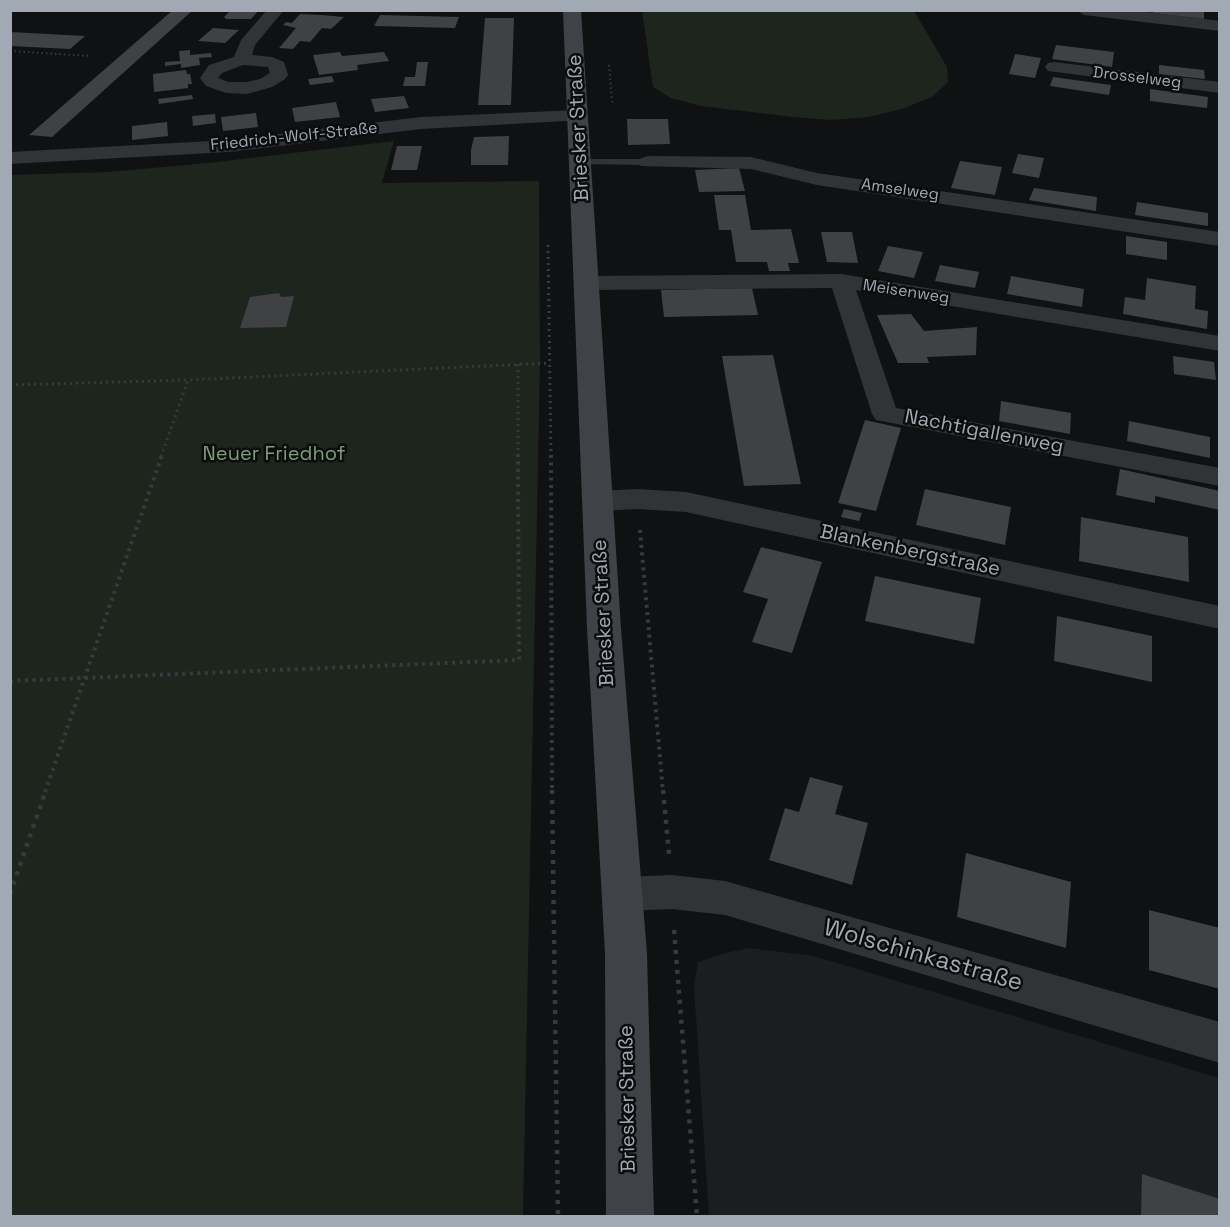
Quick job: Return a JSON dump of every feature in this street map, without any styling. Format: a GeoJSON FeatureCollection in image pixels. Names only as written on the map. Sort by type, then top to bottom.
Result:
{"type":"FeatureCollection","features":[{"type":"Feature","properties":{"kind":"main road","name":"Briesker Straße"},"geometry":{"type":"LineString","coordinates":[[572,10],[588,283],[604,628],[623,894],[630,1216]]}},
{"type":"Feature","properties":{"kind":"street"},"geometry":{"type":"LineString","coordinates":[[242,60],[247,44],[276,10]]}},
{"type":"Feature","properties":{"kind":"street"},"geometry":{"type":"LineString","coordinates":[[1084,10],[1220,26]]}},
{"type":"Feature","properties":{"kind":"street","name":"Drosselweg"},"geometry":{"type":"LineString","coordinates":[[1054,67],[1220,88]]}},
{"type":"Feature","properties":{"kind":"street","name":"Friedrich-Wolf-Straße"},"geometry":{"type":"LineString","coordinates":[[10,158],[229,146],[421,123],[577,116]]}},
{"type":"Feature","properties":{"kind":"street","name":"Amselweg"},"geometry":{"type":"LineString","coordinates":[[648,162],[752,163],[817,179],[1220,239]]}},
{"type":"Feature","properties":{"kind":"street","name":"Meisenweg"},"geometry":{"type":"LineString","coordinates":[[588,283],[841,281],[1220,344]]}},
{"type":"Feature","properties":{"kind":"street","name":"Nachtigallenweg"},"geometry":{"type":"LineString","coordinates":[[841,281],[885,414],[1220,477]]}},
{"type":"Feature","properties":{"kind":"street","name":"Blankenbergstraße"},"geometry":{"type":"LineString","coordinates":[[599,501],[647,499],[686,502],[1220,618]]}},
{"type":"Feature","properties":{"kind":"street","name":"Wolschinkastraße"},"geometry":{"type":"LineString","coordinates":[[623,894],[672,892],[725,898],[1220,1043]]}},
{"type":"Feature","properties":{"kind":"lane","name":"Amselweg"},"geometry":{"type":"LineString","coordinates":[[580,161],[648,162]]}},
{"type":"Feature","properties":{"kind":"path"},"geometry":{"type":"LineString","coordinates":[[10,51],[90,56]]}},
{"type":"Feature","properties":{"kind":"path"},"geometry":{"type":"LineString","coordinates":[[548,244],[552,490],[552,872],[558,1216]]}},
{"type":"Feature","properties":{"kind":"path"},"geometry":{"type":"LineString","coordinates":[[10,385],[188,380],[549,363]]}},
{"type":"Feature","properties":{"kind":"path"},"geometry":{"type":"LineString","coordinates":[[10,681],[519,660],[518,364]]}},
{"type":"Feature","properties":{"kind":"path"},"geometry":{"type":"LineString","coordinates":[[10,894],[188,380]]}},
{"type":"Feature","properties":{"kind":"shaded area"},"geometry":{"type":"Polygon","coordinates":[[[749,948],[814,956],[1219,1078],[1219,1216],[709,1216],[694,987],[698,962],[749,948]]]}},
{"type":"Feature","properties":{"kind":"green space"},"geometry":{"type":"Polygon","coordinates":[[[642,11],[914,11],[947,67],[948,82],[932,97],[902,109],[869,117],[831,120],[701,106],[671,98],[653,87],[642,11]]]}},
{"type":"Feature","properties":{"kind":"green space","name":"Neuer Friedhof"},"geometry":{"type":"Polygon","coordinates":[[[394,141],[382,183],[539,181],[540,363],[523,1216],[11,1216],[10,175],[108,172],[208,163],[394,141]]]}},
{"type":"Feature","properties":{"kind":"building"},"geometry":{"type":"Polygon","coordinates":[[[173,10],[193,10],[52,137],[29,135],[173,10]]]}},
{"type":"Feature","properties":{"kind":"building"},"geometry":{"type":"Polygon","coordinates":[[[231,10],[259,10],[251,19],[226,19],[224,17],[231,10]]]}},
{"type":"Feature","properties":{"kind":"building"},"geometry":{"type":"Polygon","coordinates":[[[1153,10],[1204,10],[1204,19],[1153,13],[1153,10]]]}},
{"type":"Feature","properties":{"kind":"building"},"geometry":{"type":"Polygon","coordinates":[[[300,14],[344,17],[331,29],[322,28],[310,42],[300,41],[293,49],[279,48],[296,28],[283,25],[286,22],[292,23],[300,14]]]}},
{"type":"Feature","properties":{"kind":"building"},"geometry":{"type":"Polygon","coordinates":[[[380,15],[459,17],[455,28],[374,26],[380,15]]]}},
{"type":"Feature","properties":{"kind":"building"},"geometry":{"type":"Polygon","coordinates":[[[485,18],[514,18],[511,105],[478,105],[485,18]]]}},
{"type":"Feature","properties":{"kind":"building"},"geometry":{"type":"Polygon","coordinates":[[[213,28],[239,30],[225,43],[198,41],[213,28]]]}},
{"type":"Feature","properties":{"kind":"building"},"geometry":{"type":"Polygon","coordinates":[[[10,32],[85,36],[70,49],[10,46],[10,32]]]}},
{"type":"Feature","properties":{"kind":"building"},"geometry":{"type":"Polygon","coordinates":[[[1056,45],[1114,52],[1112,67],[1052,59],[1056,45]]]}},
{"type":"Feature","properties":{"kind":"building"},"geometry":{"type":"Polygon","coordinates":[[[190,50],[190,55],[211,53],[212,57],[199,58],[200,65],[181,68],[181,64],[165,66],[165,62],[180,61],[179,51],[190,50]]]}},
{"type":"Feature","properties":{"kind":"building"},"geometry":{"type":"Polygon","coordinates":[[[340,52],[342,56],[384,52],[389,61],[357,65],[358,70],[319,75],[313,55],[340,52]]]}},
{"type":"Feature","properties":{"kind":"building"},"geometry":{"type":"Polygon","coordinates":[[[1015,54],[1041,58],[1035,78],[1009,74],[1015,54]]]}},
{"type":"Feature","properties":{"kind":"building"},"geometry":{"type":"Polygon","coordinates":[[[417,62],[428,62],[425,86],[403,86],[405,77],[415,77],[417,62]]]}},
{"type":"Feature","properties":{"kind":"building"},"geometry":{"type":"Polygon","coordinates":[[[1159,65],[1204,70],[1205,79],[1159,74],[1159,65]]]}},
{"type":"Feature","properties":{"kind":"building"},"geometry":{"type":"Polygon","coordinates":[[[186,70],[187,74],[190,74],[192,84],[188,84],[188,88],[154,92],[153,74],[186,70]]]}},
{"type":"Feature","properties":{"kind":"building"},"geometry":{"type":"Polygon","coordinates":[[[332,76],[334,82],[310,85],[308,79],[332,76]]]}},
{"type":"Feature","properties":{"kind":"building"},"geometry":{"type":"Polygon","coordinates":[[[1053,77],[1111,85],[1109,95],[1050,86],[1053,77]]]}},
{"type":"Feature","properties":{"kind":"building"},"geometry":{"type":"Polygon","coordinates":[[[1150,89],[1208,97],[1207,108],[1150,101],[1150,89]]]}},
{"type":"Feature","properties":{"kind":"building"},"geometry":{"type":"Polygon","coordinates":[[[192,95],[193,99],[159,104],[158,99],[192,95]]]}},
{"type":"Feature","properties":{"kind":"building"},"geometry":{"type":"Polygon","coordinates":[[[404,96],[409,108],[375,112],[371,99],[404,96]]]}},
{"type":"Feature","properties":{"kind":"building"},"geometry":{"type":"Polygon","coordinates":[[[336,102],[340,117],[295,122],[292,108],[336,102]]]}},
{"type":"Feature","properties":{"kind":"building"},"geometry":{"type":"Polygon","coordinates":[[[256,113],[258,127],[223,131],[221,117],[256,113]]]}},
{"type":"Feature","properties":{"kind":"building"},"geometry":{"type":"Polygon","coordinates":[[[215,114],[216,123],[193,126],[192,116],[215,114]]]}},
{"type":"Feature","properties":{"kind":"building"},"geometry":{"type":"Polygon","coordinates":[[[627,119],[668,119],[670,144],[628,145],[627,119]]]}},
{"type":"Feature","properties":{"kind":"building"},"geometry":{"type":"Polygon","coordinates":[[[167,122],[168,136],[132,140],[132,126],[167,122]]]}},
{"type":"Feature","properties":{"kind":"building"},"geometry":{"type":"Polygon","coordinates":[[[509,136],[508,165],[471,165],[474,137],[509,136]]]}},
{"type":"Feature","properties":{"kind":"building"},"geometry":{"type":"Polygon","coordinates":[[[397,146],[422,146],[417,170],[391,170],[397,146]]]}},
{"type":"Feature","properties":{"kind":"building"},"geometry":{"type":"Polygon","coordinates":[[[1018,154],[1044,158],[1039,178],[1012,173],[1018,154]]]}},
{"type":"Feature","properties":{"kind":"building"},"geometry":{"type":"Polygon","coordinates":[[[960,161],[1002,167],[995,195],[951,188],[960,161]]]}},
{"type":"Feature","properties":{"kind":"building"},"geometry":{"type":"Polygon","coordinates":[[[739,168],[745,191],[699,192],[695,170],[739,168]]]}},
{"type":"Feature","properties":{"kind":"building"},"geometry":{"type":"Polygon","coordinates":[[[1034,188],[1097,197],[1096,211],[1029,200],[1034,188]]]}},
{"type":"Feature","properties":{"kind":"building"},"geometry":{"type":"Polygon","coordinates":[[[714,195],[745,195],[751,230],[791,229],[799,263],[788,263],[790,271],[769,271],[767,262],[736,262],[731,230],[719,230],[714,195]]]}},
{"type":"Feature","properties":{"kind":"building"},"geometry":{"type":"Polygon","coordinates":[[[1137,202],[1208,213],[1208,226],[1135,215],[1137,202]]]}},
{"type":"Feature","properties":{"kind":"building"},"geometry":{"type":"Polygon","coordinates":[[[821,232],[852,232],[858,263],[827,262],[821,232]]]}},
{"type":"Feature","properties":{"kind":"building"},"geometry":{"type":"Polygon","coordinates":[[[1126,236],[1167,242],[1167,260],[1126,254],[1126,236]]]}},
{"type":"Feature","properties":{"kind":"building"},"geometry":{"type":"Polygon","coordinates":[[[888,246],[923,252],[914,278],[878,271],[888,246]]]}},
{"type":"Feature","properties":{"kind":"building"},"geometry":{"type":"Polygon","coordinates":[[[940,265],[979,272],[975,288],[935,281],[940,265]]]}},
{"type":"Feature","properties":{"kind":"building"},"geometry":{"type":"Polygon","coordinates":[[[1011,276],[1084,289],[1082,307],[1007,294],[1011,276]]]}},
{"type":"Feature","properties":{"kind":"building"},"geometry":{"type":"Polygon","coordinates":[[[1147,278],[1196,286],[1195,309],[1208,311],[1207,329],[1123,314],[1125,297],[1145,300],[1147,278]]]}},
{"type":"Feature","properties":{"kind":"building"},"geometry":{"type":"Polygon","coordinates":[[[752,288],[758,315],[664,317],[661,290],[752,288]]]}},
{"type":"Feature","properties":{"kind":"building"},"geometry":{"type":"Polygon","coordinates":[[[279,293],[281,297],[294,296],[286,327],[240,328],[250,297],[279,293]]]}},
{"type":"Feature","properties":{"kind":"building"},"geometry":{"type":"Polygon","coordinates":[[[911,314],[924,331],[977,327],[976,355],[927,357],[929,363],[898,363],[877,315],[911,314]]]}},
{"type":"Feature","properties":{"kind":"building"},"geometry":{"type":"Polygon","coordinates":[[[773,355],[801,484],[744,486],[722,356],[773,355]]]}},
{"type":"Feature","properties":{"kind":"building"},"geometry":{"type":"Polygon","coordinates":[[[1173,356],[1214,362],[1216,380],[1174,374],[1173,356]]]}},
{"type":"Feature","properties":{"kind":"building"},"geometry":{"type":"Polygon","coordinates":[[[1001,401],[1071,413],[1070,434],[999,421],[1001,401]]]}},
{"type":"Feature","properties":{"kind":"building"},"geometry":{"type":"Polygon","coordinates":[[[865,420],[901,428],[876,511],[838,503],[865,420]]]}},
{"type":"Feature","properties":{"kind":"building"},"geometry":{"type":"Polygon","coordinates":[[[1129,421],[1210,437],[1210,458],[1127,441],[1129,421]]]}},
{"type":"Feature","properties":{"kind":"building"},"geometry":{"type":"Polygon","coordinates":[[[1120,469],[1220,491],[1220,510],[1155,496],[1155,503],[1116,495],[1120,469]]]}},
{"type":"Feature","properties":{"kind":"building"},"geometry":{"type":"Polygon","coordinates":[[[925,489],[1011,507],[1005,545],[916,525],[925,489]]]}},
{"type":"Feature","properties":{"kind":"building"},"geometry":{"type":"Polygon","coordinates":[[[844,509],[862,513],[859,521],[841,517],[844,509]]]}},
{"type":"Feature","properties":{"kind":"building"},"geometry":{"type":"Polygon","coordinates":[[[1081,517],[1188,537],[1189,582],[1079,561],[1081,517]]]}},
{"type":"Feature","properties":{"kind":"building"},"geometry":{"type":"Polygon","coordinates":[[[761,547],[822,562],[792,653],[752,642],[768,599],[743,592],[761,547]]]}},
{"type":"Feature","properties":{"kind":"building"},"geometry":{"type":"Polygon","coordinates":[[[875,576],[981,598],[974,644],[865,621],[875,576]]]}},
{"type":"Feature","properties":{"kind":"building"},"geometry":{"type":"Polygon","coordinates":[[[1057,616],[1152,636],[1152,682],[1054,661],[1057,616]]]}},
{"type":"Feature","properties":{"kind":"building"},"geometry":{"type":"Polygon","coordinates":[[[810,777],[843,786],[835,814],[868,823],[852,885],[769,860],[785,808],[799,812],[810,777]]]}},
{"type":"Feature","properties":{"kind":"building"},"geometry":{"type":"Polygon","coordinates":[[[966,853],[1071,882],[1066,948],[957,917],[966,853]]]}},
{"type":"Feature","properties":{"kind":"building"},"geometry":{"type":"Polygon","coordinates":[[[1149,910],[1220,928],[1220,989],[1149,970],[1149,910]]]}},
{"type":"Feature","properties":{"kind":"building"},"geometry":{"type":"Polygon","coordinates":[[[1142,1174],[1220,1199],[1220,1216],[1141,1216],[1142,1174]]]}}]}
